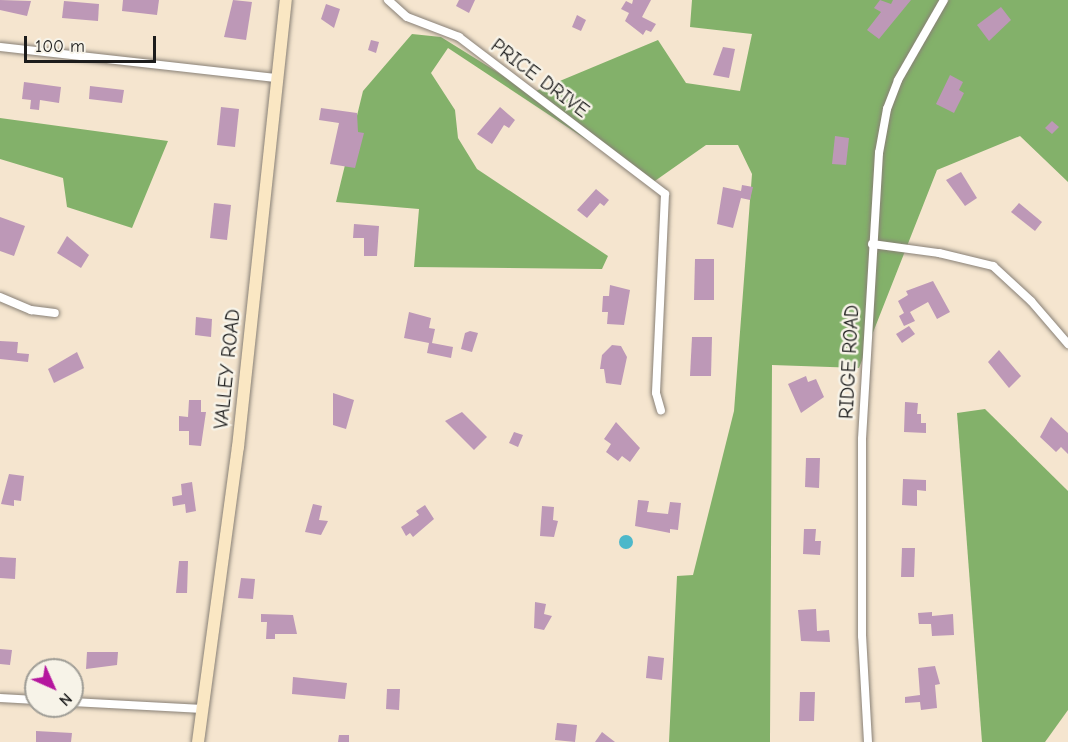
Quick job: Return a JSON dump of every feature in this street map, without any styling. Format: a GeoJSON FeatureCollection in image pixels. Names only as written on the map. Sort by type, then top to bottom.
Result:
{"type":"FeatureCollection","features":[{"type":"Feature","properties":{"kind":"main road","name":"VALLEY ROAD"},"geometry":{"type":"LineString","coordinates":[[198,742],[236,463],[286,0]]}},
{"type":"Feature","properties":{"kind":"street","name":"PRICE DRIVE"},"geometry":{"type":"LineString","coordinates":[[388,0],[407,17],[459,37],[665,194],[656,393],[661,410]]}},
{"type":"Feature","properties":{"kind":"street","name":"RIDGE ROAD"},"geometry":{"type":"LineString","coordinates":[[868,742],[862,636],[862,439],[872,244],[887,109],[910,56],[944,0]]}},
{"type":"Feature","properties":{"kind":"street"},"geometry":{"type":"LineString","coordinates":[[0,47],[278,78]]}},
{"type":"Feature","properties":{"kind":"street"},"geometry":{"type":"LineString","coordinates":[[872,244],[959,256],[993,266],[1031,301],[1068,344]]}},
{"type":"Feature","properties":{"kind":"street"},"geometry":{"type":"LineString","coordinates":[[0,297],[31,310],[55,313]]}},
{"type":"Feature","properties":{"kind":"street"},"geometry":{"type":"LineString","coordinates":[[0,698],[24,699]]}},
{"type":"Feature","properties":{"kind":"street"},"geometry":{"type":"LineString","coordinates":[[84,703],[203,709]]}},
{"type":"Feature","properties":{"kind":"green space"},"geometry":{"type":"Polygon","coordinates":[[[692,0],[1068,0],[1068,182],[1020,136],[937,170],[859,368],[772,365],[770,742],[669,742],[677,576],[693,575],[734,411],[752,174],[738,145],[706,145],[652,183],[448,48],[431,73],[455,110],[458,138],[477,169],[608,256],[602,269],[414,267],[419,209],[336,202],[363,91],[412,34],[441,37],[531,93],[658,40],[686,83],[740,91],[752,34],[690,27],[692,0]]]}},
{"type":"Feature","properties":{"kind":"green space"},"geometry":{"type":"Polygon","coordinates":[[[0,118],[168,141],[132,228],[67,207],[63,178],[0,159],[0,118]]]}},
{"type":"Feature","properties":{"kind":"green space"},"geometry":{"type":"Polygon","coordinates":[[[985,409],[1068,491],[1068,710],[1045,742],[982,742],[957,413],[985,409]]]}},
{"type":"Feature","properties":{"kind":"water"},"geometry":{"type":"Polygon","coordinates":[[[626,535],[631,537],[633,542],[631,547],[626,549],[621,547],[619,542],[621,537],[626,535]]]}},
{"type":"Feature","properties":{"kind":"building"},"geometry":{"type":"Polygon","coordinates":[[[0,0],[31,1],[27,16],[0,10],[0,0]]]}},
{"type":"Feature","properties":{"kind":"building"},"geometry":{"type":"Polygon","coordinates":[[[123,0],[159,0],[157,15],[122,11],[123,0]]]}},
{"type":"Feature","properties":{"kind":"building"},"geometry":{"type":"Polygon","coordinates":[[[233,0],[252,2],[246,40],[224,37],[233,0]]]}},
{"type":"Feature","properties":{"kind":"building"},"geometry":{"type":"Polygon","coordinates":[[[459,0],[475,0],[469,13],[456,6],[459,0]]]}},
{"type":"Feature","properties":{"kind":"building"},"geometry":{"type":"Polygon","coordinates":[[[633,0],[651,0],[642,17],[656,24],[651,32],[646,30],[643,35],[625,21],[629,13],[621,9],[626,1],[632,4],[633,0]]]}},
{"type":"Feature","properties":{"kind":"building"},"geometry":{"type":"Polygon","coordinates":[[[880,0],[891,4],[893,0],[911,0],[879,39],[867,30],[881,12],[874,8],[880,0]]]}},
{"type":"Feature","properties":{"kind":"building"},"geometry":{"type":"Polygon","coordinates":[[[64,1],[99,4],[98,21],[62,18],[64,1]]]}},
{"type":"Feature","properties":{"kind":"building"},"geometry":{"type":"Polygon","coordinates":[[[326,4],[340,9],[334,28],[321,19],[326,4]]]}},
{"type":"Feature","properties":{"kind":"building"},"geometry":{"type":"Polygon","coordinates":[[[1001,7],[1011,20],[989,41],[977,25],[1001,7]]]}},
{"type":"Feature","properties":{"kind":"building"},"geometry":{"type":"Polygon","coordinates":[[[577,15],[586,20],[581,31],[572,27],[577,15]]]}},
{"type":"Feature","properties":{"kind":"building"},"geometry":{"type":"Polygon","coordinates":[[[371,40],[379,42],[376,53],[368,50],[371,40]]]}},
{"type":"Feature","properties":{"kind":"building"},"geometry":{"type":"Polygon","coordinates":[[[723,47],[735,49],[729,78],[713,75],[723,47]]]}},
{"type":"Feature","properties":{"kind":"building"},"geometry":{"type":"Polygon","coordinates":[[[950,75],[963,82],[959,90],[964,93],[954,113],[936,104],[950,75]]]}},
{"type":"Feature","properties":{"kind":"building"},"geometry":{"type":"Polygon","coordinates":[[[24,82],[61,87],[59,103],[40,100],[39,110],[30,109],[31,100],[22,99],[24,82]]]}},
{"type":"Feature","properties":{"kind":"building"},"geometry":{"type":"Polygon","coordinates":[[[90,86],[124,90],[122,103],[89,99],[90,86]]]}},
{"type":"Feature","properties":{"kind":"building"},"geometry":{"type":"Polygon","coordinates":[[[221,107],[239,109],[235,147],[217,145],[221,107]]]}},
{"type":"Feature","properties":{"kind":"building"},"geometry":{"type":"Polygon","coordinates":[[[500,107],[515,120],[509,128],[504,125],[492,144],[477,134],[500,107]]]}},
{"type":"Feature","properties":{"kind":"building"},"geometry":{"type":"Polygon","coordinates":[[[321,108],[357,113],[358,132],[364,133],[355,168],[330,164],[339,123],[319,120],[321,108]]]}},
{"type":"Feature","properties":{"kind":"building"},"geometry":{"type":"Polygon","coordinates":[[[1052,121],[1059,127],[1052,134],[1045,128],[1052,121]]]}},
{"type":"Feature","properties":{"kind":"building"},"geometry":{"type":"Polygon","coordinates":[[[835,136],[849,138],[846,165],[832,164],[835,136]]]}},
{"type":"Feature","properties":{"kind":"building"},"geometry":{"type":"Polygon","coordinates":[[[961,172],[977,198],[965,206],[946,180],[961,172]]]}},
{"type":"Feature","properties":{"kind":"building"},"geometry":{"type":"Polygon","coordinates":[[[742,185],[753,187],[750,200],[741,198],[733,228],[717,224],[723,187],[741,191],[742,185]]]}},
{"type":"Feature","properties":{"kind":"building"},"geometry":{"type":"Polygon","coordinates":[[[596,189],[609,200],[604,206],[600,203],[587,218],[577,210],[596,189]]]}},
{"type":"Feature","properties":{"kind":"building"},"geometry":{"type":"Polygon","coordinates":[[[214,203],[231,205],[227,240],[210,238],[214,203]]]}},
{"type":"Feature","properties":{"kind":"building"},"geometry":{"type":"Polygon","coordinates":[[[1019,203],[1042,222],[1035,231],[1011,212],[1019,203]]]}},
{"type":"Feature","properties":{"kind":"building"},"geometry":{"type":"Polygon","coordinates":[[[0,217],[25,226],[14,256],[0,251],[0,217]]]}},
{"type":"Feature","properties":{"kind":"building"},"geometry":{"type":"Polygon","coordinates":[[[354,224],[379,226],[377,256],[364,256],[364,238],[353,238],[354,224]]]}},
{"type":"Feature","properties":{"kind":"building"},"geometry":{"type":"Polygon","coordinates":[[[67,236],[89,255],[81,268],[57,253],[67,236]]]}},
{"type":"Feature","properties":{"kind":"building"},"geometry":{"type":"Polygon","coordinates":[[[695,259],[714,259],[714,300],[694,300],[695,259]]]}},
{"type":"Feature","properties":{"kind":"building"},"geometry":{"type":"Polygon","coordinates":[[[933,281],[950,312],[937,319],[928,302],[910,312],[915,321],[904,326],[899,316],[904,313],[898,301],[908,295],[906,291],[933,281]]]}},
{"type":"Feature","properties":{"kind":"building"},"geometry":{"type":"Polygon","coordinates":[[[610,285],[630,290],[624,325],[607,324],[608,312],[602,312],[603,296],[609,296],[610,285]]]}},
{"type":"Feature","properties":{"kind":"building"},"geometry":{"type":"Polygon","coordinates":[[[409,312],[431,318],[429,328],[435,329],[432,343],[453,347],[451,358],[427,353],[429,343],[404,338],[409,312]]]}},
{"type":"Feature","properties":{"kind":"building"},"geometry":{"type":"Polygon","coordinates":[[[196,317],[212,319],[211,337],[195,335],[196,317]]]}},
{"type":"Feature","properties":{"kind":"building"},"geometry":{"type":"Polygon","coordinates":[[[909,326],[915,334],[902,343],[896,334],[909,326]]]}},
{"type":"Feature","properties":{"kind":"building"},"geometry":{"type":"Polygon","coordinates":[[[470,331],[478,333],[472,352],[461,349],[465,333],[470,331]]]}},
{"type":"Feature","properties":{"kind":"building"},"geometry":{"type":"Polygon","coordinates":[[[692,337],[712,337],[711,376],[690,376],[692,337]]]}},
{"type":"Feature","properties":{"kind":"building"},"geometry":{"type":"Polygon","coordinates":[[[0,341],[18,342],[17,353],[29,354],[28,362],[0,359],[0,341]]]}},
{"type":"Feature","properties":{"kind":"building"},"geometry":{"type":"Polygon","coordinates":[[[612,345],[621,346],[627,357],[621,385],[606,383],[604,369],[600,369],[602,355],[612,345]]]}},
{"type":"Feature","properties":{"kind":"building"},"geometry":{"type":"Polygon","coordinates":[[[999,350],[1021,376],[1009,388],[988,362],[999,350]]]}},
{"type":"Feature","properties":{"kind":"building"},"geometry":{"type":"Polygon","coordinates":[[[77,352],[84,368],[54,383],[48,369],[77,352]]]}},
{"type":"Feature","properties":{"kind":"building"},"geometry":{"type":"Polygon","coordinates":[[[806,376],[808,382],[816,379],[824,397],[801,413],[788,384],[806,376]]]}},
{"type":"Feature","properties":{"kind":"building"},"geometry":{"type":"Polygon","coordinates":[[[333,393],[354,400],[346,429],[333,425],[333,393]]]}},
{"type":"Feature","properties":{"kind":"building"},"geometry":{"type":"Polygon","coordinates":[[[189,400],[201,400],[201,412],[206,412],[201,446],[189,445],[189,431],[179,431],[179,416],[188,417],[189,400]]]}},
{"type":"Feature","properties":{"kind":"building"},"geometry":{"type":"Polygon","coordinates":[[[905,402],[918,403],[917,414],[921,414],[921,423],[926,423],[926,433],[904,432],[905,402]]]}},
{"type":"Feature","properties":{"kind":"building"},"geometry":{"type":"Polygon","coordinates":[[[462,412],[487,437],[474,450],[445,421],[462,412]]]}},
{"type":"Feature","properties":{"kind":"building"},"geometry":{"type":"Polygon","coordinates":[[[1051,417],[1068,433],[1068,454],[1061,447],[1056,452],[1040,437],[1051,417]]]}},
{"type":"Feature","properties":{"kind":"building"},"geometry":{"type":"Polygon","coordinates":[[[616,422],[640,448],[630,462],[622,456],[618,461],[606,452],[611,444],[604,439],[616,422]]]}},
{"type":"Feature","properties":{"kind":"building"},"geometry":{"type":"Polygon","coordinates":[[[514,432],[523,435],[518,447],[509,443],[514,432]]]}},
{"type":"Feature","properties":{"kind":"building"},"geometry":{"type":"Polygon","coordinates":[[[806,458],[820,458],[819,488],[805,487],[806,458]]]}},
{"type":"Feature","properties":{"kind":"building"},"geometry":{"type":"Polygon","coordinates":[[[9,474],[24,476],[21,501],[14,500],[14,506],[1,504],[9,474]]]}},
{"type":"Feature","properties":{"kind":"building"},"geometry":{"type":"Polygon","coordinates":[[[903,479],[926,480],[926,491],[917,490],[917,506],[902,505],[903,479]]]}},
{"type":"Feature","properties":{"kind":"building"},"geometry":{"type":"Polygon","coordinates":[[[192,482],[196,511],[186,513],[185,504],[173,506],[172,497],[182,495],[181,484],[192,482]]]}},
{"type":"Feature","properties":{"kind":"building"},"geometry":{"type":"Polygon","coordinates":[[[638,500],[649,501],[647,512],[668,514],[670,502],[681,503],[678,530],[670,529],[670,533],[635,526],[638,500]]]}},
{"type":"Feature","properties":{"kind":"building"},"geometry":{"type":"Polygon","coordinates":[[[313,504],[322,506],[319,520],[328,521],[321,535],[305,532],[313,504]]]}},
{"type":"Feature","properties":{"kind":"building"},"geometry":{"type":"Polygon","coordinates":[[[425,505],[434,519],[413,537],[410,533],[406,536],[401,527],[419,515],[416,511],[425,505]]]}},
{"type":"Feature","properties":{"kind":"building"},"geometry":{"type":"Polygon","coordinates":[[[542,506],[554,507],[553,520],[558,521],[554,537],[540,536],[542,506]]]}},
{"type":"Feature","properties":{"kind":"building"},"geometry":{"type":"Polygon","coordinates":[[[804,529],[816,529],[815,541],[821,541],[820,555],[803,554],[804,529]]]}},
{"type":"Feature","properties":{"kind":"building"},"geometry":{"type":"Polygon","coordinates":[[[902,548],[915,548],[914,577],[901,577],[902,548]]]}},
{"type":"Feature","properties":{"kind":"building"},"geometry":{"type":"Polygon","coordinates":[[[0,557],[16,558],[15,579],[0,578],[0,557]]]}},
{"type":"Feature","properties":{"kind":"building"},"geometry":{"type":"Polygon","coordinates":[[[179,561],[188,561],[187,593],[176,593],[179,561]]]}},
{"type":"Feature","properties":{"kind":"building"},"geometry":{"type":"Polygon","coordinates":[[[241,578],[255,579],[253,599],[238,598],[241,578]]]}},
{"type":"Feature","properties":{"kind":"building"},"geometry":{"type":"Polygon","coordinates":[[[535,602],[546,604],[544,614],[552,616],[544,630],[534,628],[535,602]]]}},
{"type":"Feature","properties":{"kind":"building"},"geometry":{"type":"Polygon","coordinates":[[[816,609],[817,631],[829,630],[830,642],[801,641],[798,610],[816,609]]]}},
{"type":"Feature","properties":{"kind":"building"},"geometry":{"type":"Polygon","coordinates":[[[932,612],[932,616],[953,614],[954,635],[932,636],[931,624],[919,624],[918,613],[932,612]]]}},
{"type":"Feature","properties":{"kind":"building"},"geometry":{"type":"Polygon","coordinates":[[[261,614],[293,615],[297,634],[275,634],[275,639],[266,639],[267,622],[261,622],[261,614]]]}},
{"type":"Feature","properties":{"kind":"building"},"geometry":{"type":"Polygon","coordinates":[[[0,649],[12,650],[10,665],[0,664],[0,649]]]}},
{"type":"Feature","properties":{"kind":"building"},"geometry":{"type":"Polygon","coordinates":[[[87,652],[118,652],[117,665],[86,669],[87,652]]]}},
{"type":"Feature","properties":{"kind":"building"},"geometry":{"type":"Polygon","coordinates":[[[648,656],[664,658],[662,680],[646,678],[648,656]]]}},
{"type":"Feature","properties":{"kind":"building"},"geometry":{"type":"Polygon","coordinates":[[[935,666],[940,684],[935,685],[937,708],[921,710],[920,702],[905,703],[905,697],[920,695],[918,668],[935,666]]]}},
{"type":"Feature","properties":{"kind":"building"},"geometry":{"type":"Polygon","coordinates":[[[293,677],[347,683],[345,699],[292,694],[293,677]]]}},
{"type":"Feature","properties":{"kind":"building"},"geometry":{"type":"Polygon","coordinates":[[[387,689],[400,689],[399,710],[386,709],[387,689]]]}},
{"type":"Feature","properties":{"kind":"building"},"geometry":{"type":"Polygon","coordinates":[[[800,692],[815,692],[814,721],[799,721],[800,692]]]}},
{"type":"Feature","properties":{"kind":"building"},"geometry":{"type":"Polygon","coordinates":[[[557,723],[577,725],[575,742],[555,740],[557,723]]]}},
{"type":"Feature","properties":{"kind":"building"},"geometry":{"type":"Polygon","coordinates":[[[36,731],[72,733],[71,742],[36,742],[36,731]]]}},
{"type":"Feature","properties":{"kind":"building"},"geometry":{"type":"Polygon","coordinates":[[[602,732],[615,742],[595,742],[602,732]]]}},
{"type":"Feature","properties":{"kind":"building"},"geometry":{"type":"Polygon","coordinates":[[[339,735],[349,735],[349,742],[338,742],[339,735]]]}}]}
